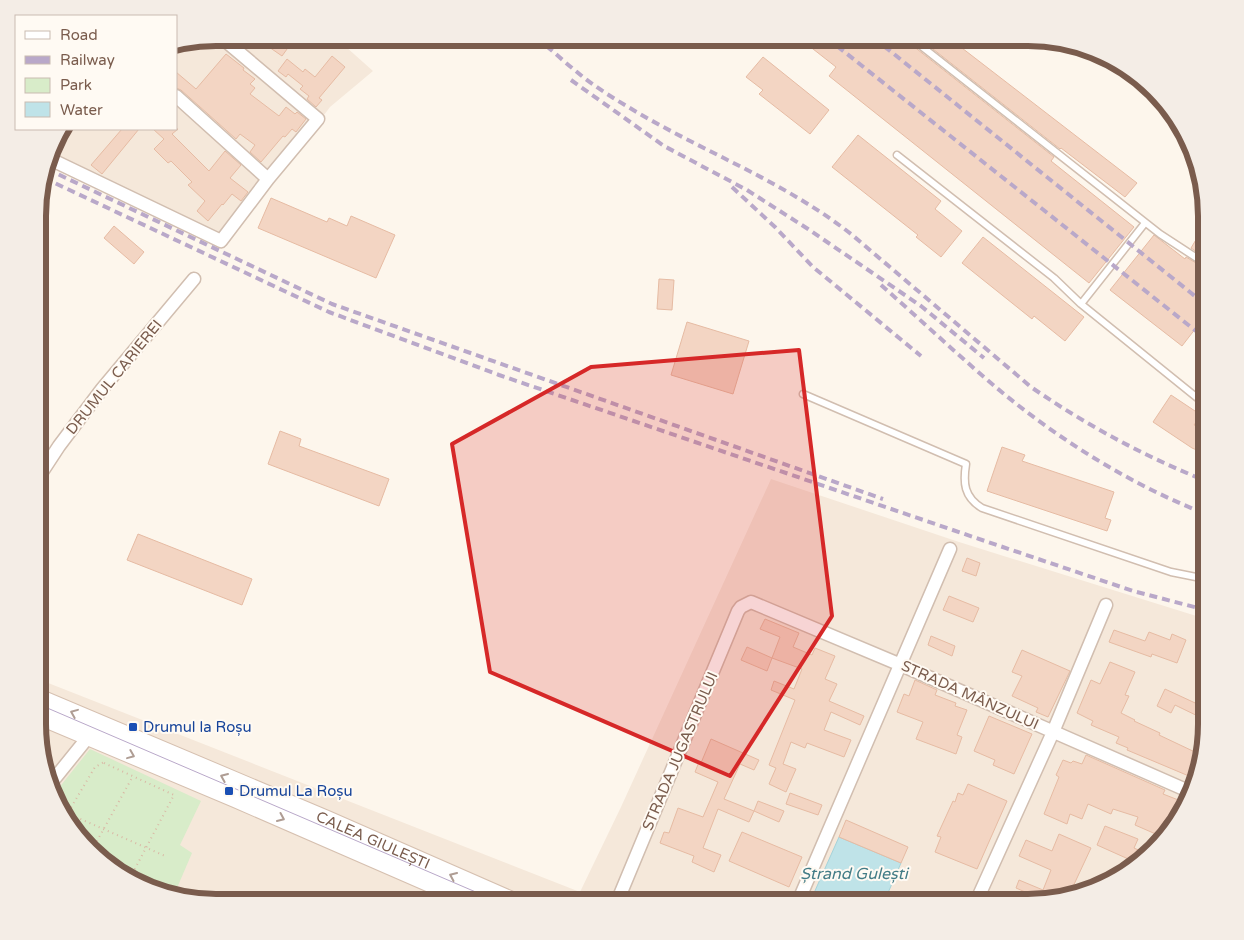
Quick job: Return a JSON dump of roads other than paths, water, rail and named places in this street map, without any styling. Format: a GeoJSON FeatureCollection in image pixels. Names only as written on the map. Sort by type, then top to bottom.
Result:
{"type":"FeatureCollection","features":[{"type":"Feature","properties":{"kind":"main road","name":"CALEA GIULEȘTI"},"geometry":{"type":"LineString","coordinates":[[47,703],[94,730],[235,798],[454,893]]}},
{"type":"Feature","properties":{"kind":"main road","name":"CALEA GIULEȘTI"},"geometry":{"type":"LineString","coordinates":[[47,717],[94,730],[493,893]]}},
{"type":"Feature","properties":{"kind":"street"},"geometry":{"type":"LineString","coordinates":[[55,161],[221,241],[268,179],[318,120],[231,46]]}},
{"type":"Feature","properties":{"kind":"street"},"geometry":{"type":"LineString","coordinates":[[178,98],[268,179]]}},
{"type":"Feature","properties":{"kind":"street","name":"DRUMUL CARIEREI"},"geometry":{"type":"LineString","coordinates":[[46,464],[102,389],[194,279]]}},
{"type":"Feature","properties":{"kind":"street"},"geometry":{"type":"LineString","coordinates":[[802,894],[950,549]]}},
{"type":"Feature","properties":{"kind":"street","name":"STRADA MÂNZULUI"},"geometry":{"type":"LineString","coordinates":[[746,603],[757,604],[1185,789]]}},
{"type":"Feature","properties":{"kind":"street","name":"STRADA JUGASTRULUI"},"geometry":{"type":"LineString","coordinates":[[621,894],[738,611],[746,603]]}},
{"type":"Feature","properties":{"kind":"street"},"geometry":{"type":"LineString","coordinates":[[980,894],[1053,732],[1106,605]]}},
{"type":"Feature","properties":{"kind":"street"},"geometry":{"type":"LineString","coordinates":[[55,778],[94,730]]}},
{"type":"Feature","properties":{"kind":"lane"},"geometry":{"type":"LineString","coordinates":[[922,47],[1145,223],[1198,259]]}},
{"type":"Feature","properties":{"kind":"lane"},"geometry":{"type":"LineString","coordinates":[[897,155],[1054,278],[1081,304],[1198,398]]}},
{"type":"Feature","properties":{"kind":"lane"},"geometry":{"type":"LineString","coordinates":[[1081,304],[1145,223]]}},
{"type":"Feature","properties":{"kind":"lane"},"geometry":{"type":"LineString","coordinates":[[803,394],[966,464],[964,485],[966,493],[969,499],[982,508],[1164,570],[1197,577]]}},
{"type":"Feature","properties":{"kind":"water","name":"Ștrand Gulești"},"geometry":{"type":"Polygon","coordinates":[[[839,837],[901,863],[888,894],[814,894],[839,837]]]}},
{"type":"Feature","properties":{"kind":"tram line"},"geometry":{"type":"LineString","coordinates":[[47,708],[479,893]]}},
{"type":"Feature","properties":{"kind":"railway"},"geometry":{"type":"LineString","coordinates":[[546,46],[584,78],[615,99],[667,129],[774,184],[826,216],[851,234],[1031,387],[1052,401],[1116,439],[1197,477]]}},
{"type":"Feature","properties":{"kind":"railway"},"geometry":{"type":"LineString","coordinates":[[838,47],[1198,332]]}},
{"type":"Feature","properties":{"kind":"railway"},"geometry":{"type":"LineString","coordinates":[[885,47],[1198,298]]}},
{"type":"Feature","properties":{"kind":"railway"},"geometry":{"type":"LineString","coordinates":[[571,80],[664,146],[747,190],[808,229],[921,306],[984,358]]}},
{"type":"Feature","properties":{"kind":"railway"},"geometry":{"type":"LineString","coordinates":[[53,172],[332,304],[883,499]]}},
{"type":"Feature","properties":{"kind":"railway"},"geometry":{"type":"LineString","coordinates":[[50,181],[329,312],[499,375],[985,541],[1133,591],[1197,608]]}},
{"type":"Feature","properties":{"kind":"railway"},"geometry":{"type":"LineString","coordinates":[[732,187],[775,227],[813,267],[921,356]]}},
{"type":"Feature","properties":{"kind":"railway"},"geometry":{"type":"LineString","coordinates":[[881,285],[988,381],[1027,412],[1100,462],[1152,490],[1197,511]]}},
{"type":"Feature","properties":{"kind":"place","name":"Drumul la Roșu"},"geometry":{"type":"Point","coordinates":[133,727]}},
{"type":"Feature","properties":{"kind":"place","name":"Drumul La Roșu"},"geometry":{"type":"Point","coordinates":[229,791]}}]}
